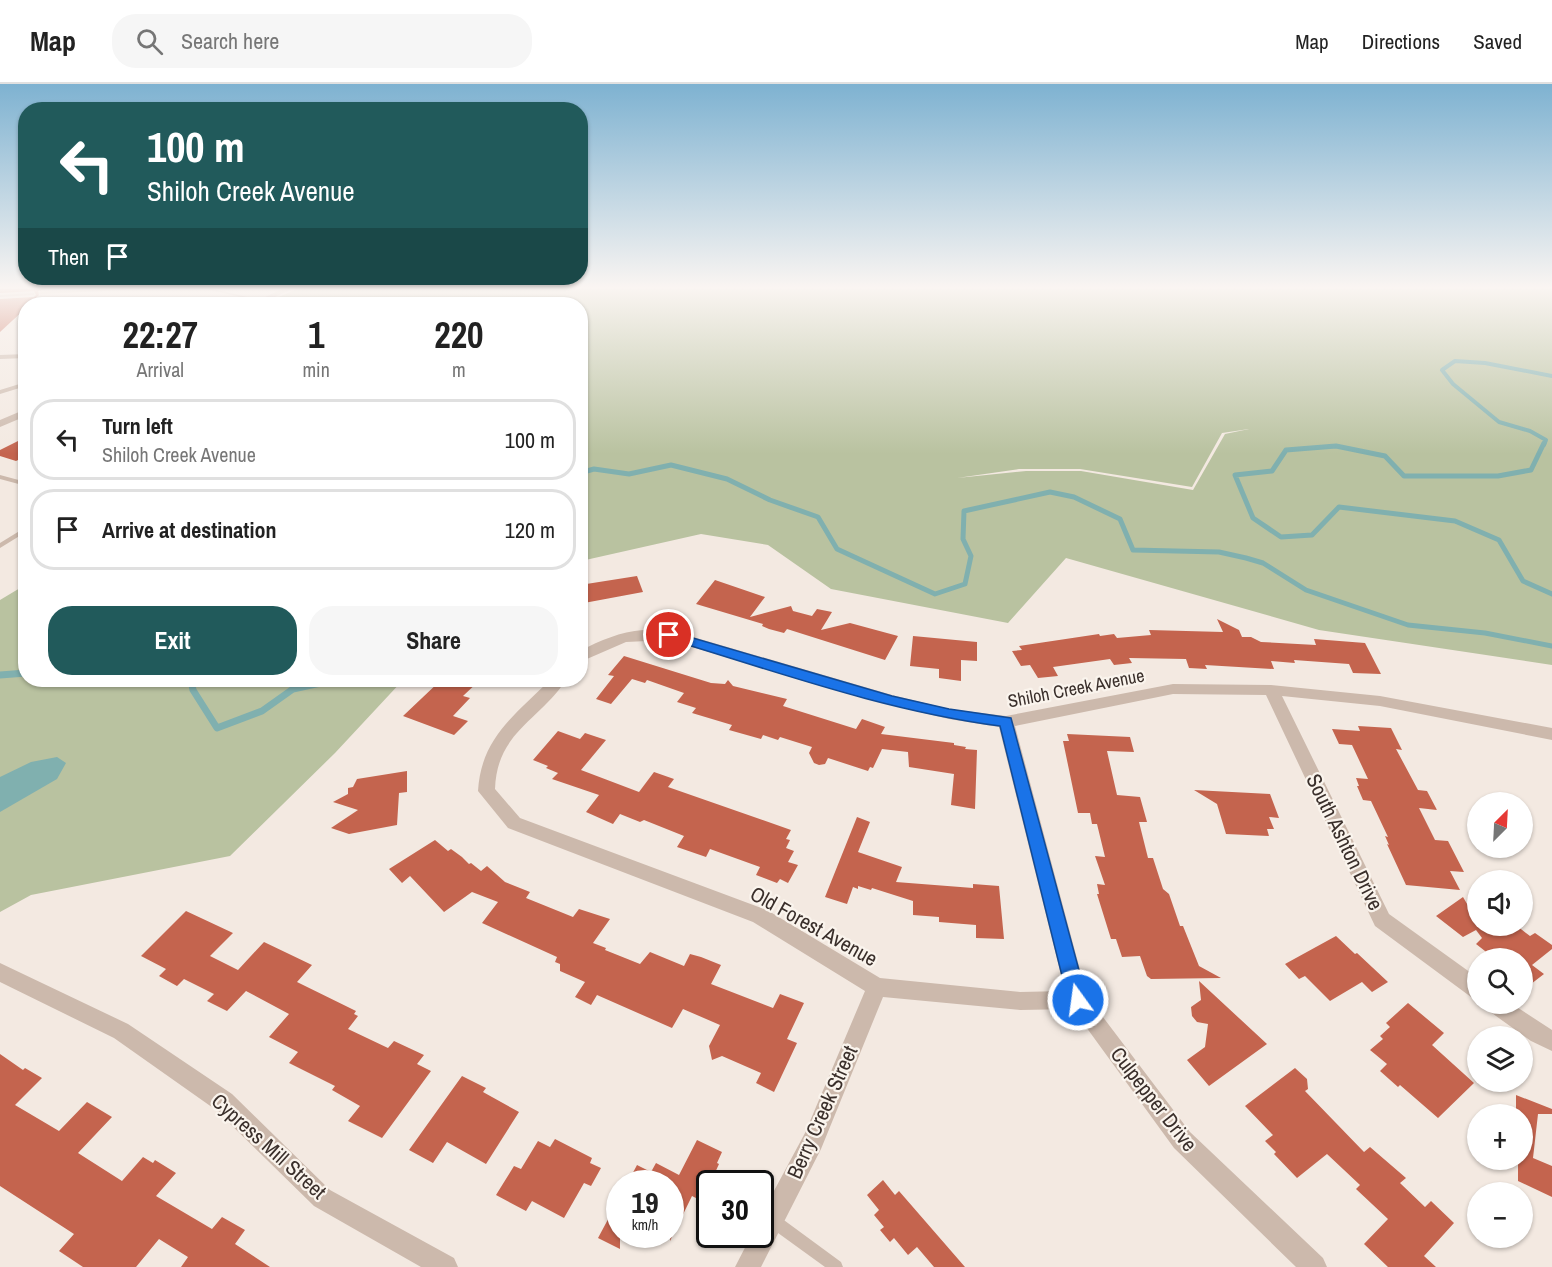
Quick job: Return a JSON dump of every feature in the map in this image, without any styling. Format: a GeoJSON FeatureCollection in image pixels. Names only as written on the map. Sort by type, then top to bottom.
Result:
{"type":"FeatureCollection","features":[{"type":"Feature","properties":{"kind":"street"},"geometry":{"type":"LineString","coordinates":[[0,424],[18,416]]}},
{"type":"Feature","properties":{"kind":"street","name":"Shiloh Creek Avenue"},"geometry":{"type":"LineString","coordinates":[[588,653],[615,638],[643,633],[669,635],[891,700],[949,714],[1006,722],[1173,689],[1271,690],[1380,701],[1552,734]]}},
{"type":"Feature","properties":{"kind":"street","name":"Old Forest Avenue"},"geometry":{"type":"LineString","coordinates":[[551,687],[497,745],[487,771],[486,791],[514,824],[760,916],[877,987],[1020,1001],[1078,1000]]}},
{"type":"Feature","properties":{"kind":"street","name":"South Ashton Drive"},"geometry":{"type":"LineString","coordinates":[[1271,690],[1382,920],[1467,982]]}},
{"type":"Feature","properties":{"kind":"street","name":"Culpepper Drive"},"geometry":{"type":"LineString","coordinates":[[1006,722],[1078,1000],[1182,1140],[1314,1267]]}},
{"type":"Feature","properties":{"kind":"street","name":"Cypress Mill Street"},"geometry":{"type":"LineString","coordinates":[[0,972],[121,1031],[224,1102],[322,1198],[445,1267]]}},
{"type":"Feature","properties":{"kind":"street","name":"Berry Creek Street"},"geometry":{"type":"LineString","coordinates":[[774,1216],[813,1141],[877,987]]}},
{"type":"Feature","properties":{"kind":"street"},"geometry":{"type":"LineString","coordinates":[[1510,1014],[1552,1041]]}},
{"type":"Feature","properties":{"kind":"street","name":"Berry Creek Street"},"geometry":{"type":"LineString","coordinates":[[747,1267],[757,1248]]}},
{"type":"Feature","properties":{"kind":"lane"},"geometry":{"type":"LineString","coordinates":[[0,357],[18,356]]}},
{"type":"Feature","properties":{"kind":"lane"},"geometry":{"type":"LineString","coordinates":[[0,392],[18,386]]}},
{"type":"Feature","properties":{"kind":"lane"},"geometry":{"type":"LineString","coordinates":[[0,477],[18,482]]}},
{"type":"Feature","properties":{"kind":"lane"},"geometry":{"type":"LineString","coordinates":[[0,546],[18,534]]}},
{"type":"Feature","properties":{"kind":"lane"},"geometry":{"type":"LineString","coordinates":[[774,1221],[836,1267]]}},
{"type":"Feature","properties":{"kind":"green space"},"geometry":{"type":"Polygon","coordinates":[[[588,344],[1552,344],[1552,665],[1319,630],[1066,558],[1008,623],[831,589],[768,545],[701,534],[588,559],[588,344]],[[1249,429],[1222,433],[1192,487],[1080,469],[1019,469],[957,478],[1026,471],[1081,471],[1193,490],[1225,434],[1249,429]]]}},
{"type":"Feature","properties":{"kind":"green space"},"geometry":{"type":"Polygon","coordinates":[[[18,589],[18,687],[396,687],[335,753],[230,856],[31,895],[0,912],[0,600],[18,589]]]}},
{"type":"Feature","properties":{"kind":"water"},"geometry":{"type":"Polygon","coordinates":[[[57,757],[66,763],[57,779],[0,812],[0,777],[31,762],[57,757]]]}},
{"type":"Feature","properties":{"kind":"building"},"geometry":{"type":"Polygon","coordinates":[[[18,441],[18,460],[0,456],[0,450],[18,441]]]}},
{"type":"Feature","properties":{"kind":"building"},"geometry":{"type":"Polygon","coordinates":[[[637,576],[643,592],[588,602],[588,584],[637,576]]]}},
{"type":"Feature","properties":{"kind":"building"},"geometry":{"type":"Polygon","coordinates":[[[715,580],[765,597],[750,617],[791,606],[793,611],[812,616],[817,609],[832,612],[821,630],[850,623],[898,636],[885,660],[787,629],[784,633],[769,629],[762,626],[763,624],[696,604],[715,580]]]}},
{"type":"Feature","properties":{"kind":"building"},"geometry":{"type":"Polygon","coordinates":[[[1217,619],[1239,630],[1242,637],[1251,637],[1261,642],[1316,645],[1314,639],[1365,643],[1381,674],[1353,673],[1349,664],[1294,660],[1295,663],[1271,661],[1274,669],[1205,665],[1207,669],[1189,668],[1186,659],[1129,658],[1132,663],[1114,665],[1110,659],[1053,667],[1058,676],[1038,678],[1030,665],[1021,666],[1012,651],[1022,650],[1019,646],[1099,634],[1100,636],[1114,634],[1117,638],[1151,635],[1149,630],[1223,632],[1217,619]]]}},
{"type":"Feature","properties":{"kind":"building"},"geometry":{"type":"Polygon","coordinates":[[[913,636],[977,642],[977,661],[961,660],[961,681],[939,678],[939,669],[910,666],[913,636]]]}},
{"type":"Feature","properties":{"kind":"building"},"geometry":{"type":"Polygon","coordinates":[[[624,656],[711,683],[725,684],[728,680],[733,686],[787,699],[783,706],[856,729],[862,719],[885,727],[881,734],[954,743],[954,745],[966,747],[965,749],[977,750],[975,809],[951,805],[954,774],[909,767],[908,752],[882,749],[873,768],[870,767],[868,771],[828,758],[825,764],[819,765],[814,763],[809,753],[812,747],[780,737],[778,740],[763,735],[761,739],[729,730],[732,725],[692,713],[696,708],[677,702],[684,693],[647,680],[645,683],[632,679],[611,704],[596,699],[614,676],[608,675],[624,656]]]}},
{"type":"Feature","properties":{"kind":"building"},"geometry":{"type":"Polygon","coordinates":[[[434,687],[473,687],[463,696],[470,698],[453,716],[468,721],[454,735],[403,716],[434,687]]]}},
{"type":"Feature","properties":{"kind":"building"},"geometry":{"type":"Polygon","coordinates":[[[1358,726],[1391,728],[1402,750],[1396,749],[1418,790],[1427,791],[1437,810],[1419,808],[1435,840],[1448,841],[1464,872],[1450,871],[1460,890],[1406,885],[1387,844],[1389,845],[1385,836],[1388,837],[1371,801],[1363,800],[1357,786],[1359,786],[1356,778],[1368,779],[1352,745],[1339,744],[1332,729],[1360,731],[1358,726]]]}},
{"type":"Feature","properties":{"kind":"building"},"geometry":{"type":"Polygon","coordinates":[[[558,731],[580,739],[585,733],[606,740],[581,770],[639,792],[654,772],[674,779],[668,787],[791,830],[786,839],[790,840],[786,848],[794,851],[788,862],[798,865],[788,883],[780,879],[777,883],[756,875],[760,867],[710,849],[706,857],[677,847],[684,836],[644,820],[640,822],[620,814],[613,824],[586,812],[599,795],[552,779],[558,773],[533,760],[558,731]]]}},
{"type":"Feature","properties":{"kind":"building"},"geometry":{"type":"Polygon","coordinates":[[[1067,734],[1130,737],[1134,752],[1107,751],[1117,795],[1140,797],[1147,822],[1139,822],[1148,858],[1153,858],[1163,889],[1169,894],[1180,926],[1183,926],[1199,966],[1221,978],[1151,979],[1147,976],[1140,956],[1122,957],[1116,939],[1111,939],[1097,894],[1099,894],[1097,884],[1105,885],[1095,856],[1105,857],[1097,824],[1092,824],[1090,813],[1078,813],[1063,741],[1069,741],[1067,734]]]}},
{"type":"Feature","properties":{"kind":"building"},"geometry":{"type":"Polygon","coordinates":[[[407,771],[407,792],[399,793],[397,825],[349,834],[331,828],[358,810],[333,802],[348,794],[348,788],[353,787],[357,779],[407,771]]]}},
{"type":"Feature","properties":{"kind":"building"},"geometry":{"type":"Polygon","coordinates":[[[1194,790],[1270,794],[1279,818],[1269,817],[1274,829],[1267,829],[1269,836],[1226,834],[1217,804],[1194,790]]]}},
{"type":"Feature","properties":{"kind":"building"},"geometry":{"type":"Polygon","coordinates":[[[857,817],[870,822],[858,852],[902,867],[896,882],[973,888],[973,884],[999,886],[1004,939],[976,938],[976,925],[939,922],[939,917],[913,915],[913,901],[872,888],[871,890],[858,886],[858,889],[853,887],[847,904],[825,897],[857,817]]]}},
{"type":"Feature","properties":{"kind":"building"},"geometry":{"type":"Polygon","coordinates":[[[435,840],[448,851],[451,849],[481,871],[487,866],[505,882],[530,892],[526,898],[573,917],[579,909],[610,919],[593,943],[606,948],[605,950],[640,964],[650,952],[684,966],[690,954],[721,965],[711,984],[773,1008],[780,994],[804,1003],[787,1039],[797,1043],[774,1092],[756,1083],[761,1073],[722,1056],[712,1060],[709,1046],[720,1025],[683,1009],[672,1028],[597,995],[591,1005],[575,997],[585,982],[560,971],[560,964],[555,962],[557,957],[482,923],[498,902],[472,892],[444,912],[410,876],[402,883],[389,869],[435,840]]]}},
{"type":"Feature","properties":{"kind":"building"},"geometry":{"type":"Polygon","coordinates":[[[1463,897],[1467,904],[1467,935],[1463,937],[1436,916],[1463,897]]]}},
{"type":"Feature","properties":{"kind":"building"},"geometry":{"type":"Polygon","coordinates":[[[186,911],[233,933],[210,956],[238,970],[264,942],[312,965],[297,982],[356,1011],[354,1014],[358,1016],[348,1029],[388,1048],[394,1041],[424,1055],[417,1064],[431,1071],[382,1138],[348,1121],[360,1106],[332,1090],[335,1086],[289,1063],[298,1052],[269,1037],[289,1014],[246,991],[227,1011],[207,1001],[214,994],[184,979],[177,986],[159,976],[166,969],[141,956],[186,911]]]}},
{"type":"Feature","properties":{"kind":"building"},"geometry":{"type":"Polygon","coordinates":[[[1535,933],[1552,945],[1552,949],[1533,964],[1533,948],[1481,948],[1476,944],[1482,938],[1480,936],[1533,936],[1535,933]]]}},
{"type":"Feature","properties":{"kind":"building"},"geometry":{"type":"Polygon","coordinates":[[[1336,936],[1388,982],[1372,992],[1362,982],[1330,1001],[1305,976],[1299,979],[1285,964],[1336,936]]]}},
{"type":"Feature","properties":{"kind":"building"},"geometry":{"type":"Polygon","coordinates":[[[1533,966],[1544,974],[1533,982],[1533,966]]]}},
{"type":"Feature","properties":{"kind":"building"},"geometry":{"type":"Polygon","coordinates":[[[1199,981],[1267,1044],[1209,1086],[1187,1060],[1205,1047],[1208,1024],[1197,1022],[1192,1016],[1191,1007],[1201,1000],[1199,981]]]}},
{"type":"Feature","properties":{"kind":"building"},"geometry":{"type":"Polygon","coordinates":[[[1408,1003],[1444,1033],[1432,1045],[1467,1077],[1467,1090],[1438,1118],[1380,1071],[1387,1064],[1370,1050],[1383,1039],[1380,1036],[1390,1027],[1386,1023],[1408,1003]]]}},
{"type":"Feature","properties":{"kind":"building"},"geometry":{"type":"Polygon","coordinates":[[[0,1054],[23,1070],[25,1068],[42,1078],[15,1105],[59,1131],[87,1102],[112,1117],[78,1153],[122,1181],[143,1157],[153,1163],[155,1160],[176,1173],[156,1196],[212,1229],[222,1217],[245,1230],[235,1244],[270,1267],[181,1267],[188,1257],[159,1239],[136,1267],[83,1267],[59,1251],[74,1234],[0,1186],[0,1054]]]}},
{"type":"Feature","properties":{"kind":"building"},"geometry":{"type":"Polygon","coordinates":[[[1295,1068],[1307,1079],[1308,1089],[1305,1091],[1364,1152],[1370,1147],[1406,1178],[1400,1183],[1425,1207],[1431,1201],[1454,1223],[1424,1256],[1436,1267],[1388,1267],[1364,1244],[1388,1219],[1356,1189],[1360,1185],[1327,1154],[1297,1178],[1274,1154],[1276,1152],[1265,1141],[1273,1135],[1245,1106],[1295,1068]]]}},
{"type":"Feature","properties":{"kind":"building"},"geometry":{"type":"Polygon","coordinates":[[[462,1076],[486,1088],[483,1092],[519,1112],[486,1164],[447,1142],[433,1163],[409,1150],[462,1076]]]}},
{"type":"Feature","properties":{"kind":"building"},"geometry":{"type":"Polygon","coordinates":[[[1516,1095],[1552,1109],[1552,1114],[1538,1114],[1533,1158],[1533,1104],[1516,1104],[1516,1095]]]}},
{"type":"Feature","properties":{"kind":"building"},"geometry":{"type":"Polygon","coordinates":[[[555,1139],[592,1158],[590,1163],[601,1168],[591,1186],[584,1183],[564,1218],[532,1201],[526,1211],[496,1195],[514,1166],[521,1169],[538,1141],[550,1147],[555,1139]]]}},
{"type":"Feature","properties":{"kind":"building"},"geometry":{"type":"Polygon","coordinates":[[[697,1140],[722,1152],[716,1170],[696,1170],[696,1198],[692,1196],[684,1212],[684,1170],[682,1170],[697,1140]]]}},
{"type":"Feature","properties":{"kind":"building"},"geometry":{"type":"Polygon","coordinates":[[[1533,1158],[1552,1166],[1552,1197],[1533,1188],[1533,1182],[1518,1181],[1518,1170],[1533,1170],[1533,1158]]]}},
{"type":"Feature","properties":{"kind":"building"},"geometry":{"type":"Polygon","coordinates":[[[656,1163],[669,1170],[652,1170],[656,1163]]]}},
{"type":"Feature","properties":{"kind":"building"},"geometry":{"type":"Polygon","coordinates":[[[637,1165],[647,1170],[634,1170],[637,1165]]]}},
{"type":"Feature","properties":{"kind":"building"},"geometry":{"type":"Polygon","coordinates":[[[883,1180],[895,1195],[899,1191],[965,1267],[934,1267],[917,1247],[908,1255],[894,1238],[890,1242],[880,1230],[884,1227],[874,1215],[879,1210],[867,1195],[883,1180]]]}},
{"type":"Feature","properties":{"kind":"building"},"geometry":{"type":"Polygon","coordinates":[[[606,1223],[606,1242],[598,1238],[606,1223]]]}},
{"type":"Feature","properties":{"kind":"waterway"},"geometry":{"type":"LineString","coordinates":[[1544,445],[1546,440],[1530,431],[1499,422],[1453,384],[1442,370],[1455,361],[1485,363],[1552,376]]}},
{"type":"Feature","properties":{"kind":"waterway"},"geometry":{"type":"LineString","coordinates":[[1544,443],[1531,470],[1498,476],[1404,476],[1385,456],[1336,446],[1286,450],[1272,471],[1235,475],[1253,518],[1281,537],[1312,535],[1339,507],[1455,521],[1499,540],[1523,581],[1552,594]]}},
{"type":"Feature","properties":{"kind":"waterway"},"geometry":{"type":"LineString","coordinates":[[588,471],[594,469],[629,474],[671,465],[727,479],[770,500],[818,517],[837,549],[935,594],[965,584],[971,556],[963,539],[964,511],[1050,492],[1074,497],[1120,519],[1133,550],[1219,552],[1246,558],[1263,563],[1306,590],[1408,625],[1485,633],[1552,646]]}},
{"type":"Feature","properties":{"kind":"waterway"},"geometry":{"type":"LineString","coordinates":[[0,675],[18,674]]}},
{"type":"Feature","properties":{"kind":"waterway"},"geometry":{"type":"LineString","coordinates":[[192,687],[217,728],[262,711],[293,689],[302,687]]}},
{"type":"Feature","properties":{"kind":"route"},"geometry":{"type":"LineString","coordinates":[[669,635],[891,700],[949,714],[1006,722],[1078,1000]]}}]}
